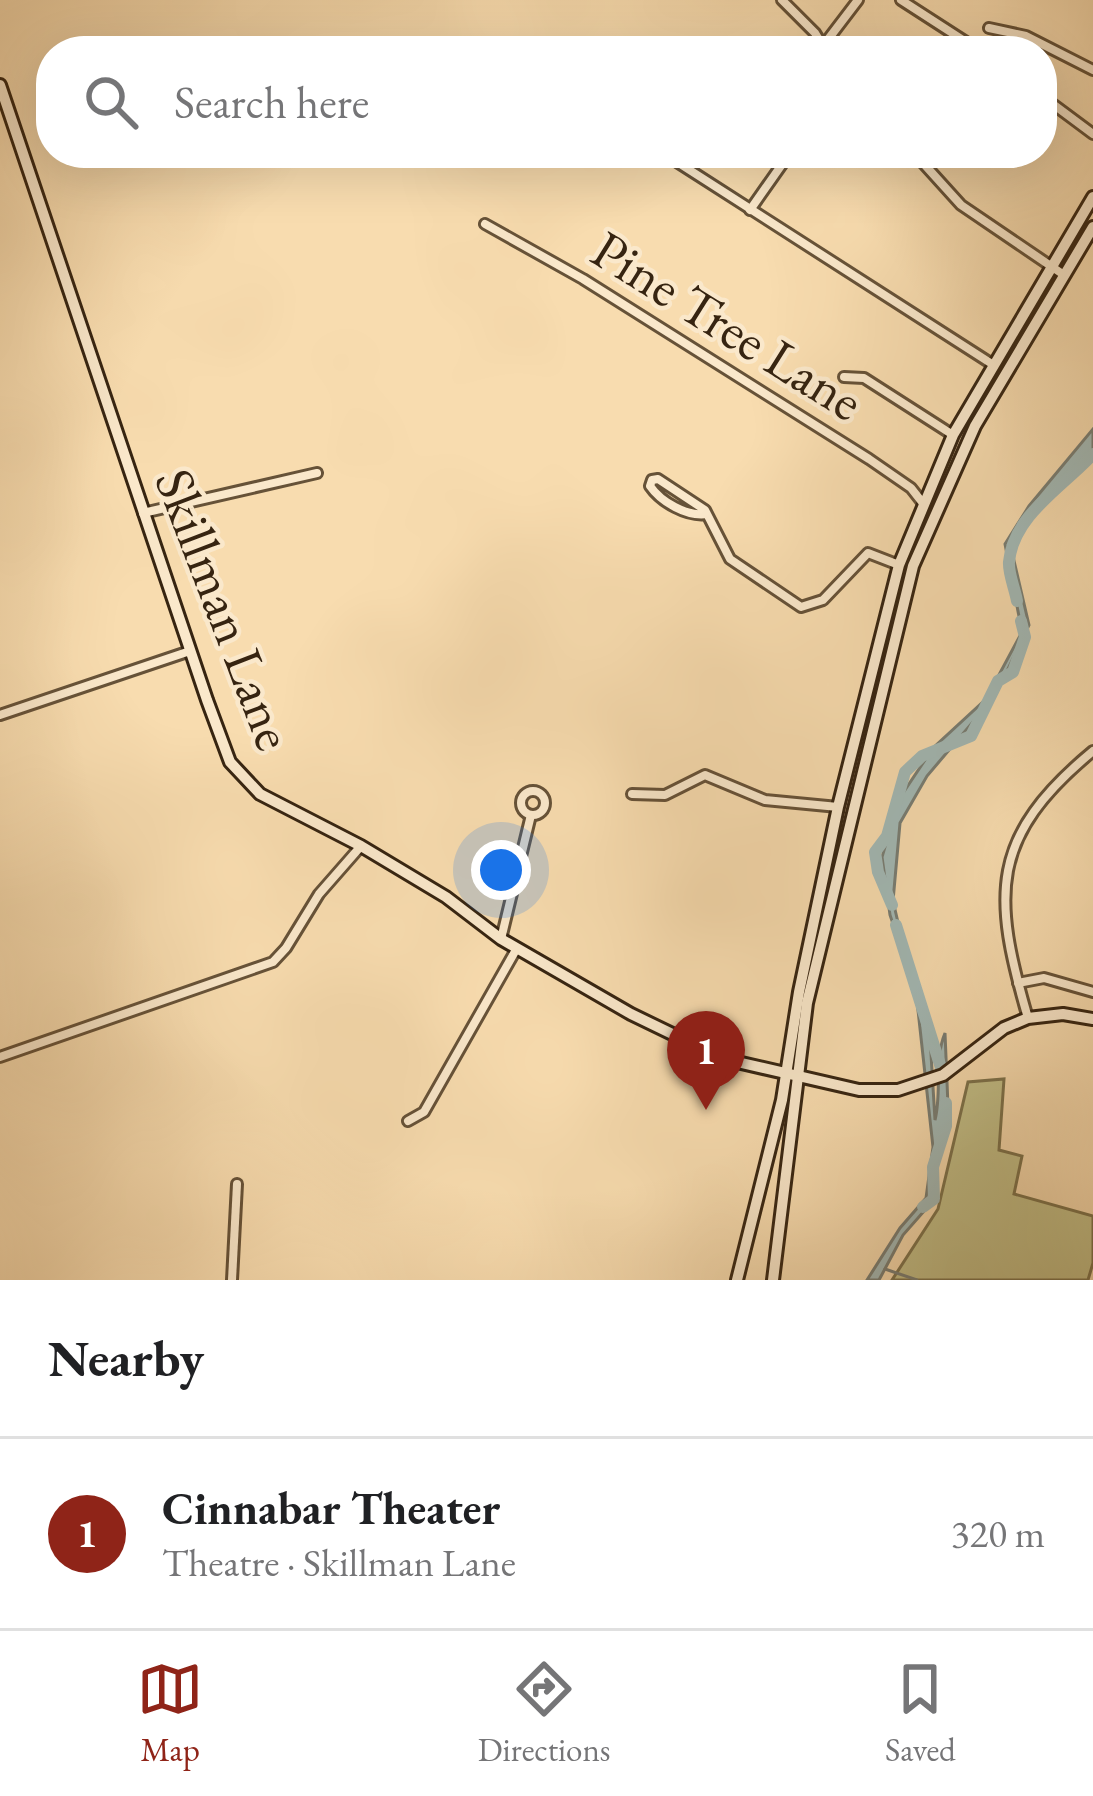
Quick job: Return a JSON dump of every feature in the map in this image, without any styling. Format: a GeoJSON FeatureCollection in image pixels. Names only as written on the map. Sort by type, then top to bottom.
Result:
{"type":"FeatureCollection","features":[{"type":"Feature","properties":{"kind":"main road","name":"Skillman Lane"},"geometry":{"type":"LineString","coordinates":[[0,85],[230,762],[260,794],[362,846],[446,897],[501,939],[631,1015],[724,1059],[859,1090],[917,1086],[956,1067],[995,1034],[1028,1018]]}},
{"type":"Feature","properties":{"kind":"main road"},"geometry":{"type":"LineString","coordinates":[[737,1280],[786,1072],[838,807],[899,565],[952,435],[1093,197]]}},
{"type":"Feature","properties":{"kind":"main road"},"geometry":{"type":"LineString","coordinates":[[773,1280],[807,1003],[913,566],[975,426],[1093,227]]}},
{"type":"Feature","properties":{"kind":"main road"},"geometry":{"type":"LineString","coordinates":[[1028,1018],[1063,1013],[1093,1019]]}},
{"type":"Feature","properties":{"kind":"street"},"geometry":{"type":"LineString","coordinates":[[782,0],[814,36]]}},
{"type":"Feature","properties":{"kind":"street"},"geometry":{"type":"LineString","coordinates":[[833,36],[858,0]]}},
{"type":"Feature","properties":{"kind":"street"},"geometry":{"type":"LineString","coordinates":[[901,0],[957,36]]}},
{"type":"Feature","properties":{"kind":"street"},"geometry":{"type":"LineString","coordinates":[[989,28],[1026,36]]}},
{"type":"Feature","properties":{"kind":"street"},"geometry":{"type":"LineString","coordinates":[[1057,52],[1093,70]]}},
{"type":"Feature","properties":{"kind":"street"},"geometry":{"type":"LineString","coordinates":[[1057,107],[1093,134]]}},
{"type":"Feature","properties":{"kind":"street"},"geometry":{"type":"LineString","coordinates":[[686,168],[992,364]]}},
{"type":"Feature","properties":{"kind":"street"},"geometry":{"type":"LineString","coordinates":[[750,210],[779,168]]}},
{"type":"Feature","properties":{"kind":"street"},"geometry":{"type":"LineString","coordinates":[[927,168],[961,206],[1064,275]]}},
{"type":"Feature","properties":{"kind":"street","name":"Pine Tree Lane"},"geometry":{"type":"LineString","coordinates":[[485,224],[583,279],[869,459],[922,502]]}},
{"type":"Feature","properties":{"kind":"street"},"geometry":{"type":"LineString","coordinates":[[844,377],[864,377],[952,435]]}},
{"type":"Feature","properties":{"kind":"street"},"geometry":{"type":"LineString","coordinates":[[143,513],[317,472]]}},
{"type":"Feature","properties":{"kind":"street"},"geometry":{"type":"LineString","coordinates":[[707,514],[694,515],[666,502],[650,485],[652,480],[694,501],[707,514],[730,559],[801,607],[823,600],[868,553],[899,565]]}},
{"type":"Feature","properties":{"kind":"street"},"geometry":{"type":"LineString","coordinates":[[0,715],[190,651]]}},
{"type":"Feature","properties":{"kind":"street"},"geometry":{"type":"LineString","coordinates":[[1028,1018],[1006,916],[1007,877],[1016,841],[1039,801],[1091,756]]}},
{"type":"Feature","properties":{"kind":"street"},"geometry":{"type":"LineString","coordinates":[[632,794],[665,795],[705,775],[765,800],[838,807]]}},
{"type":"Feature","properties":{"kind":"street"},"geometry":{"type":"LineString","coordinates":[[501,939],[531,815]]}},
{"type":"Feature","properties":{"kind":"street"},"geometry":{"type":"LineString","coordinates":[[0,1057],[272,962],[319,894],[362,846]]}},
{"type":"Feature","properties":{"kind":"street"},"geometry":{"type":"LineString","coordinates":[[408,1121],[424,1112],[517,948]]}},
{"type":"Feature","properties":{"kind":"street"},"geometry":{"type":"LineString","coordinates":[[1018,982],[1044,978],[1093,992]]}},
{"type":"Feature","properties":{"kind":"street"},"geometry":{"type":"LineString","coordinates":[[232,1280],[237,1184]]}},
{"type":"Feature","properties":{"kind":"shaded area"},"geometry":{"type":"Polygon","coordinates":[[[1004,1079],[999,1150],[1022,1156],[1014,1194],[1093,1216],[1093,1263],[1088,1280],[892,1280],[938,1209],[968,1082],[1004,1079]]]}},
{"type":"Feature","properties":{"kind":"water"},"geometry":{"type":"Polygon","coordinates":[[[1093,429],[1093,451],[1027,517],[1011,548],[1029,625],[995,696],[927,776],[900,823],[893,901],[929,1021],[935,1120],[945,1033],[948,1106],[933,1201],[903,1235],[879,1280],[867,1280],[926,1198],[933,1147],[916,992],[890,915],[882,857],[899,799],[933,748],[986,699],[1022,632],[1005,544],[1029,506],[1093,429]]]}},
{"type":"Feature","properties":{"kind":"waterway"},"geometry":{"type":"LineString","coordinates":[[1017,601],[1009,562],[1020,530],[1093,454]]}},
{"type":"Feature","properties":{"kind":"waterway"},"geometry":{"type":"LineString","coordinates":[[892,905],[875,852],[887,836],[905,772],[922,756],[971,736],[998,681],[1013,672],[1025,637],[1021,621]]}},
{"type":"Feature","properties":{"kind":"waterway"},"geometry":{"type":"LineString","coordinates":[[896,925],[942,1071]]}},
{"type":"Feature","properties":{"kind":"waterway"},"geometry":{"type":"LineString","coordinates":[[923,1207],[934,1199],[933,1167],[946,1126],[946,1103]]}},
{"type":"Feature","properties":{"kind":"waterway"},"geometry":{"type":"LineString","coordinates":[[885,1269],[917,1280]]}},
{"type":"Feature","properties":{"kind":"place","name":"Cinnabar Theater"},"geometry":{"type":"Point","coordinates":[706,1110]}}]}
